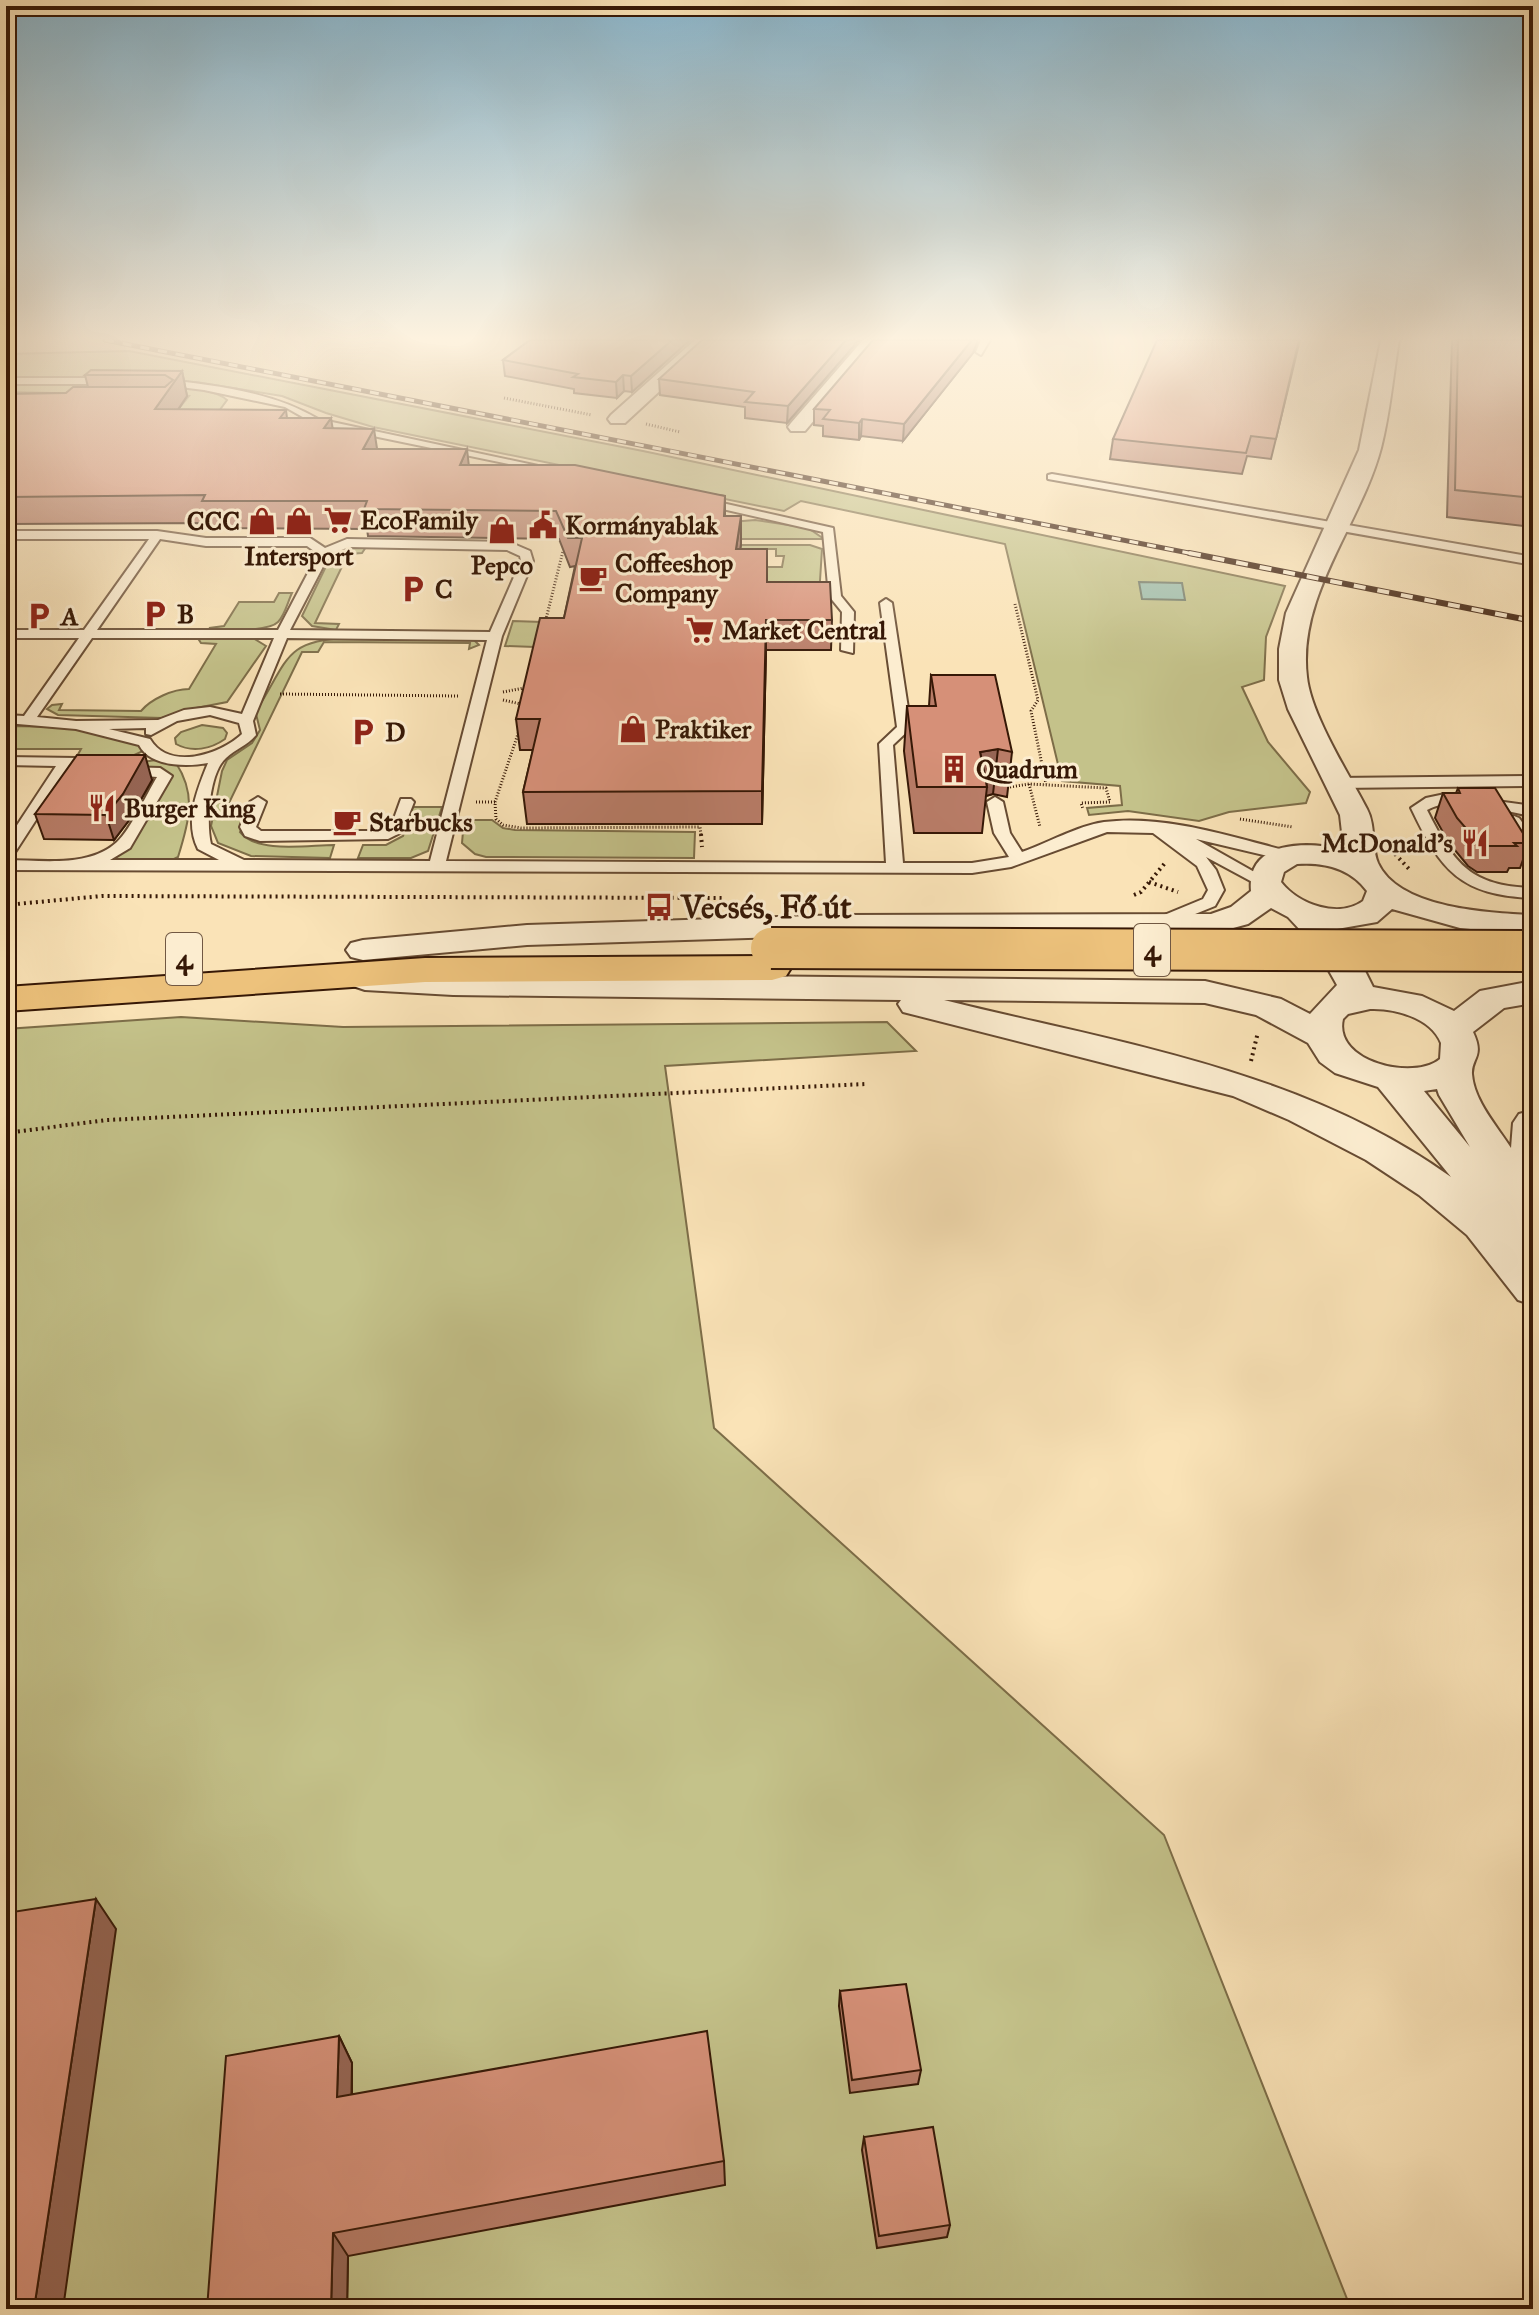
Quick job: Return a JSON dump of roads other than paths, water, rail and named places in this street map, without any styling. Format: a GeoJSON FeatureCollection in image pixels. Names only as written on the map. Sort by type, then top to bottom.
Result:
{"type":"FeatureCollection","features":[{"type":"Feature","properties":{"kind":"main road","name":"4"},"geometry":{"type":"LineString","coordinates":[[6,975],[168,960],[363,950],[1533,972]]}},
{"type":"Feature","properties":{"kind":"main road","name":"4"},"geometry":{"type":"LineString","coordinates":[[6,999],[302,976],[771,958],[1533,951]]}},
{"type":"Feature","properties":{"kind":"street"},"geometry":{"type":"LineString","coordinates":[[1370,448],[1299,613],[1292,649],[1293,680],[1302,709],[1355,815],[1369,892],[1359,929],[1366,957],[1379,984],[1398,1000]]}},
{"type":"Feature","properties":{"kind":"street"},"geometry":{"type":"LineString","coordinates":[[1332,1021],[1357,999],[1398,1000],[1420,1007],[1453,1030],[1461,1044],[1460,1058],[1452,1070],[1437,1078],[1416,1082],[1368,1074],[1332,1051],[1332,1021],[1356,987],[1343,956],[1330,938],[1302,913],[1275,899],[1266,886],[1265,871],[1274,862],[1295,855],[1325,833],[1339,788]]}},
{"type":"Feature","properties":{"kind":"street"},"geometry":{"type":"LineString","coordinates":[[1295,855],[1334,857],[1369,892],[1454,919],[1494,925],[1533,925]]}},
{"type":"Feature","properties":{"kind":"street"},"geometry":{"type":"LineString","coordinates":[[363,950],[543,935],[845,925],[1211,924],[1245,915],[1266,886]]}},
{"type":"Feature","properties":{"kind":"street"},"geometry":{"type":"LineString","coordinates":[[1302,913],[1333,919],[1369,892]]}},
{"type":"Feature","properties":{"kind":"street"},"geometry":{"type":"LineString","coordinates":[[302,976],[453,984],[1205,992],[1332,1021]]}},
{"type":"Feature","properties":{"kind":"street"},"geometry":{"type":"LineString","coordinates":[[854,989],[1245,1087],[1303,1111],[1380,1150],[1433,1185],[1482,1224],[1533,1289]]}},
{"type":"Feature","properties":{"kind":"street"},"geometry":{"type":"LineString","coordinates":[[1453,1030],[1493,999],[1533,992]]}},
{"type":"Feature","properties":{"kind":"street"},"geometry":{"type":"LineString","coordinates":[[1452,1070],[1458,1095],[1533,1216]]}},
{"type":"Feature","properties":{"kind":"street"},"geometry":{"type":"LineString","coordinates":[[1392,1080],[1462,1161],[1533,1256]]}},
{"type":"Feature","properties":{"kind":"street"},"geometry":{"type":"LineString","coordinates":[[1533,1123],[1530,1157],[1533,1166]]}},
{"type":"Feature","properties":{"kind":"lane"},"geometry":{"type":"LineString","coordinates":[[444,448],[563,473]]}},
{"type":"Feature","properties":{"kind":"lane"},"geometry":{"type":"LineString","coordinates":[[1052,477],[1533,561]]}},
{"type":"Feature","properties":{"kind":"lane"},"geometry":{"type":"LineString","coordinates":[[687,498],[829,530],[835,596],[848,612],[848,650]]}},
{"type":"Feature","properties":{"kind":"lane"},"geometry":{"type":"LineString","coordinates":[[6,535],[157,535],[206,542],[310,542],[324,553]]}},
{"type":"Feature","properties":{"kind":"lane"},"geometry":{"type":"LineString","coordinates":[[29,719],[157,535]]}},
{"type":"Feature","properties":{"kind":"lane"},"geometry":{"type":"LineString","coordinates":[[64,766],[156,756],[187,761],[219,755],[242,743],[249,735],[246,721],[258,689],[282,634],[324,553],[347,543],[509,546],[526,554],[527,561],[495,636],[436,867]]}},
{"type":"Feature","properties":{"kind":"lane"},"geometry":{"type":"LineString","coordinates":[[886,603],[904,728],[886,744],[895,870]]}},
{"type":"Feature","properties":{"kind":"lane"},"geometry":{"type":"LineString","coordinates":[[6,634],[495,636]]}},
{"type":"Feature","properties":{"kind":"lane"},"geometry":{"type":"LineString","coordinates":[[222,712],[258,689]]}},
{"type":"Feature","properties":{"kind":"lane"},"geometry":{"type":"LineString","coordinates":[[76,725],[159,724],[191,713],[222,712],[246,721]]}},
{"type":"Feature","properties":{"kind":"lane"},"geometry":{"type":"LineString","coordinates":[[6,719],[76,725],[145,742]]}},
{"type":"Feature","properties":{"kind":"lane"},"geometry":{"type":"LineString","coordinates":[[156,756],[145,742],[159,724]]}},
{"type":"Feature","properties":{"kind":"lane"},"geometry":{"type":"LineString","coordinates":[[219,755],[204,791],[197,823],[204,846],[241,865]]}},
{"type":"Feature","properties":{"kind":"lane"},"geometry":{"type":"LineString","coordinates":[[6,761],[160,772],[165,776],[124,845],[102,858],[74,865]]}},
{"type":"Feature","properties":{"kind":"lane"},"geometry":{"type":"LineString","coordinates":[[187,761],[204,791]]}},
{"type":"Feature","properties":{"kind":"lane"},"geometry":{"type":"LineString","coordinates":[[6,854],[64,766]]}},
{"type":"Feature","properties":{"kind":"lane"},"geometry":{"type":"LineString","coordinates":[[1339,788],[1533,781]]}},
{"type":"Feature","properties":{"kind":"lane"},"geometry":{"type":"LineString","coordinates":[[1533,811],[1515,811],[1468,800],[1439,800],[1419,808],[1455,872],[1477,886],[1506,894],[1533,893]]}},
{"type":"Feature","properties":{"kind":"lane"},"geometry":{"type":"LineString","coordinates":[[258,802],[248,827],[251,833],[260,836],[382,836],[393,835],[398,830],[406,802]]}},
{"type":"Feature","properties":{"kind":"lane"},"geometry":{"type":"LineString","coordinates":[[995,802],[1001,835],[1007,848],[1019,858]]}},
{"type":"Feature","properties":{"kind":"lane"},"geometry":{"type":"LineString","coordinates":[[1515,811],[1512,818],[1533,849]]}},
{"type":"Feature","properties":{"kind":"lane"},"geometry":{"type":"LineString","coordinates":[[6,865],[972,868],[1005,864],[1105,827],[1197,834],[1295,855]]}},
{"type":"Feature","properties":{"kind":"lane"},"geometry":{"type":"LineString","coordinates":[[1159,829],[1216,854],[1266,886]]}},
{"type":"Feature","properties":{"kind":"lane"},"geometry":{"type":"LineString","coordinates":[[1158,923],[1188,914],[1209,902],[1216,890],[1212,872],[1200,858],[1159,829]]}},
{"type":"Feature","properties":{"kind":"railway"},"geometry":{"type":"LineString","coordinates":[[655,448],[1199,555]]}},
{"type":"Feature","properties":{"kind":"railway"},"geometry":{"type":"LineString","coordinates":[[1189,553],[1533,621]]}},
{"type":"Feature","properties":{"kind":"place","name":"EcoFamily"},"geometry":{"type":"Point","coordinates":[338,520]}},
{"type":"Feature","properties":{"kind":"place","name":"CCC"},"geometry":{"type":"Point","coordinates":[262,521]}},
{"type":"Feature","properties":{"kind":"place","name":"Intersport"},"geometry":{"type":"Point","coordinates":[299,521]}},
{"type":"Feature","properties":{"kind":"place","name":"Kormányablak"},"geometry":{"type":"Point","coordinates":[543,525]}},
{"type":"Feature","properties":{"kind":"place","name":"Pepco"},"geometry":{"type":"Point","coordinates":[502,530]}},
{"type":"Feature","properties":{"kind":"place","name":"Coffeeshop Company"},"geometry":{"type":"Point","coordinates":[593,578]}},
{"type":"Feature","properties":{"kind":"place","name":"C"},"geometry":{"type":"Point","coordinates":[413,589]}},
{"type":"Feature","properties":{"kind":"place","name":"B"},"geometry":{"type":"Point","coordinates":[155,614]}},
{"type":"Feature","properties":{"kind":"place","name":"A"},"geometry":{"type":"Point","coordinates":[39,616]}},
{"type":"Feature","properties":{"kind":"place","name":"Market Central"},"geometry":{"type":"Point","coordinates":[700,630]}},
{"type":"Feature","properties":{"kind":"place","name":"Praktiker"},"geometry":{"type":"Point","coordinates":[633,729]}},
{"type":"Feature","properties":{"kind":"place","name":"D"},"geometry":{"type":"Point","coordinates":[363,732]}},
{"type":"Feature","properties":{"kind":"place","name":"Quadrum"},"geometry":{"type":"Point","coordinates":[954,769]}},
{"type":"Feature","properties":{"kind":"place","name":"Burger King"},"geometry":{"type":"Point","coordinates":[102,808]}},
{"type":"Feature","properties":{"kind":"place","name":"Starbucks"},"geometry":{"type":"Point","coordinates":[347,822]}},
{"type":"Feature","properties":{"kind":"place","name":"McDonald's"},"geometry":{"type":"Point","coordinates":[1475,843]}},
{"type":"Feature","properties":{"kind":"place","name":"Vecsés, Fő út"},"geometry":{"type":"Point","coordinates":[659,907]}}]}
